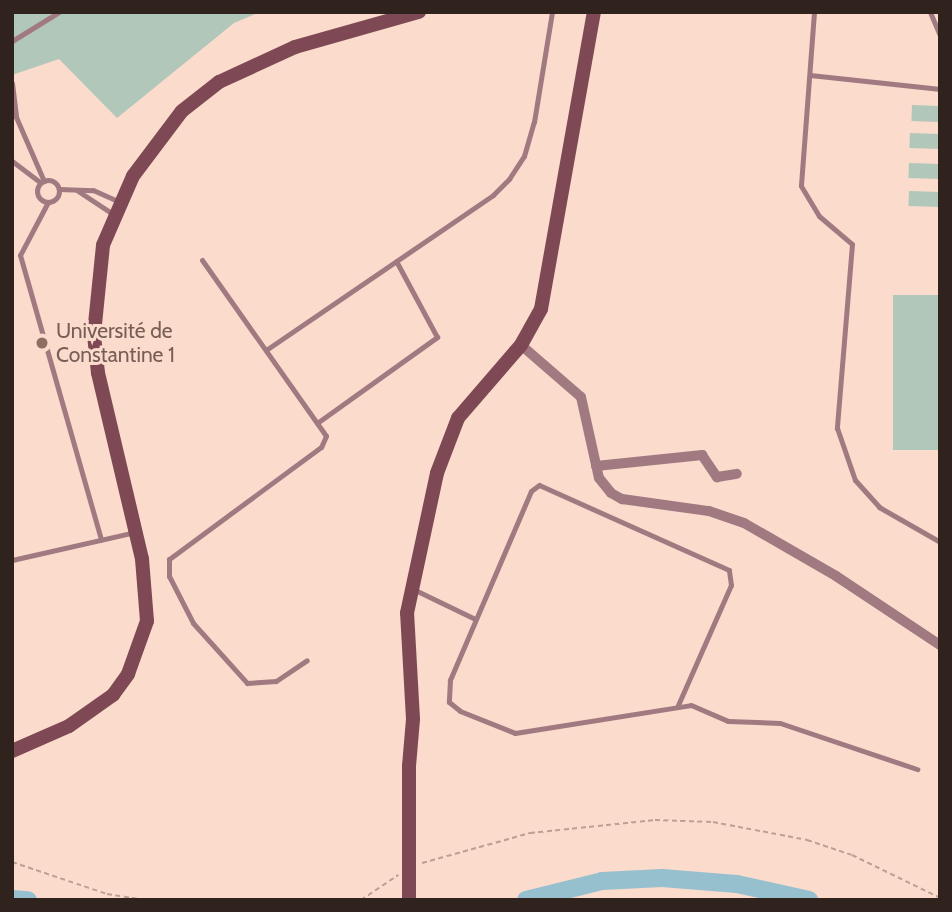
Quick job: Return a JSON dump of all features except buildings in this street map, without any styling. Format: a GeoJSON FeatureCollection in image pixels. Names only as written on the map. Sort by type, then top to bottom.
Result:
{"type":"FeatureCollection","features":[{"type":"Feature","properties":{"kind":"main road"},"geometry":{"type":"LineString","coordinates":[[12,751],[96,710],[128,674],[147,621],[147,592],[98,373],[94,334],[97,274],[117,209],[167,127],[219,82],[295,47],[419,12]]}},
{"type":"Feature","properties":{"kind":"main road"},"geometry":{"type":"LineString","coordinates":[[409,900],[409,766],[414,719],[405,638],[410,588],[448,435],[482,387],[521,345],[547,287],[594,12]]}},
{"type":"Feature","properties":{"kind":"street"},"geometry":{"type":"LineString","coordinates":[[521,345],[580,397],[596,466],[604,486],[622,499],[709,511],[744,523],[836,576],[940,645]]}},
{"type":"Feature","properties":{"kind":"street"},"geometry":{"type":"LineString","coordinates":[[596,466],[702,454],[717,477],[737,474]]}},
{"type":"Feature","properties":{"kind":"lane"},"geometry":{"type":"LineString","coordinates":[[12,41],[59,12]]}},
{"type":"Feature","properties":{"kind":"lane"},"geometry":{"type":"LineString","coordinates":[[266,350],[493,195],[524,156],[552,12]]}},
{"type":"Feature","properties":{"kind":"lane"},"geometry":{"type":"LineString","coordinates":[[814,12],[802,186],[819,216],[852,244],[837,428],[855,480],[879,507],[940,542]]}},
{"type":"Feature","properties":{"kind":"lane"},"geometry":{"type":"LineString","coordinates":[[930,12],[940,36]]}},
{"type":"Feature","properties":{"kind":"lane"},"geometry":{"type":"LineString","coordinates":[[810,75],[940,89]]}},
{"type":"Feature","properties":{"kind":"lane"},"geometry":{"type":"LineString","coordinates":[[12,83],[16,117],[43,182]]}},
{"type":"Feature","properties":{"kind":"lane"},"geometry":{"type":"LineString","coordinates":[[12,162],[43,182],[55,183],[59,190],[57,197],[48,202],[20,255],[101,540]]}},
{"type":"Feature","properties":{"kind":"lane"},"geometry":{"type":"LineString","coordinates":[[43,182],[37,193],[48,202]]}},
{"type":"Feature","properties":{"kind":"lane"},"geometry":{"type":"LineString","coordinates":[[59,190],[93,190],[117,209]]}},
{"type":"Feature","properties":{"kind":"lane"},"geometry":{"type":"LineString","coordinates":[[78,191],[117,209]]}},
{"type":"Feature","properties":{"kind":"lane"},"geometry":{"type":"LineString","coordinates":[[202,260],[326,436],[321,447],[167,565],[184,609],[247,683],[276,681],[307,660]]}},
{"type":"Feature","properties":{"kind":"lane"},"geometry":{"type":"LineString","coordinates":[[317,423],[438,337],[396,261]]}},
{"type":"Feature","properties":{"kind":"lane"},"geometry":{"type":"LineString","coordinates":[[678,705],[731,585],[729,570],[548,486],[539,485],[531,491],[475,619],[447,694],[460,711],[496,728],[533,732],[678,705],[691,705],[727,721],[780,723],[917,769]]}},
{"type":"Feature","properties":{"kind":"lane"},"geometry":{"type":"LineString","coordinates":[[12,560],[135,532]]}},
{"type":"Feature","properties":{"kind":"lane"},"geometry":{"type":"LineString","coordinates":[[410,588],[475,619]]}},
{"type":"Feature","properties":{"kind":"path"},"geometry":{"type":"LineString","coordinates":[[412,868],[475,846],[530,834],[655,820],[713,822],[795,837],[852,855],[940,898]]}},
{"type":"Feature","properties":{"kind":"path"},"geometry":{"type":"LineString","coordinates":[[12,862],[107,894],[146,900]]}},
{"type":"Feature","properties":{"kind":"path"},"geometry":{"type":"LineString","coordinates":[[361,900],[402,873]]}},
{"type":"Feature","properties":{"kind":"green space"},"geometry":{"type":"Polygon","coordinates":[[[12,12],[260,12],[234,23],[117,118],[59,59],[12,75],[12,12]]]}},
{"type":"Feature","properties":{"kind":"green space"},"geometry":{"type":"Polygon","coordinates":[[[912,105],[940,106],[939,122],[911,121],[912,105]]]}},
{"type":"Feature","properties":{"kind":"green space"},"geometry":{"type":"Polygon","coordinates":[[[910,133],[940,134],[939,149],[909,148],[910,133]]]}},
{"type":"Feature","properties":{"kind":"green space"},"geometry":{"type":"Polygon","coordinates":[[[909,163],[940,164],[939,179],[908,178],[909,163]]]}},
{"type":"Feature","properties":{"kind":"green space"},"geometry":{"type":"Polygon","coordinates":[[[909,191],[940,192],[939,207],[908,206],[909,191]]]}},
{"type":"Feature","properties":{"kind":"green space"},"geometry":{"type":"Polygon","coordinates":[[[893,295],[940,295],[940,450],[893,450],[893,295]]]}},
{"type":"Feature","properties":{"kind":"waterway"},"geometry":{"type":"LineString","coordinates":[[526,900],[602,881],[662,878],[737,884],[809,900]]}},
{"type":"Feature","properties":{"kind":"waterway"},"geometry":{"type":"LineString","coordinates":[[12,899],[28,900]]}},
{"type":"Feature","properties":{"kind":"place","name":"Université de Constantine 1"},"geometry":{"type":"Point","coordinates":[42,343]}}]}
